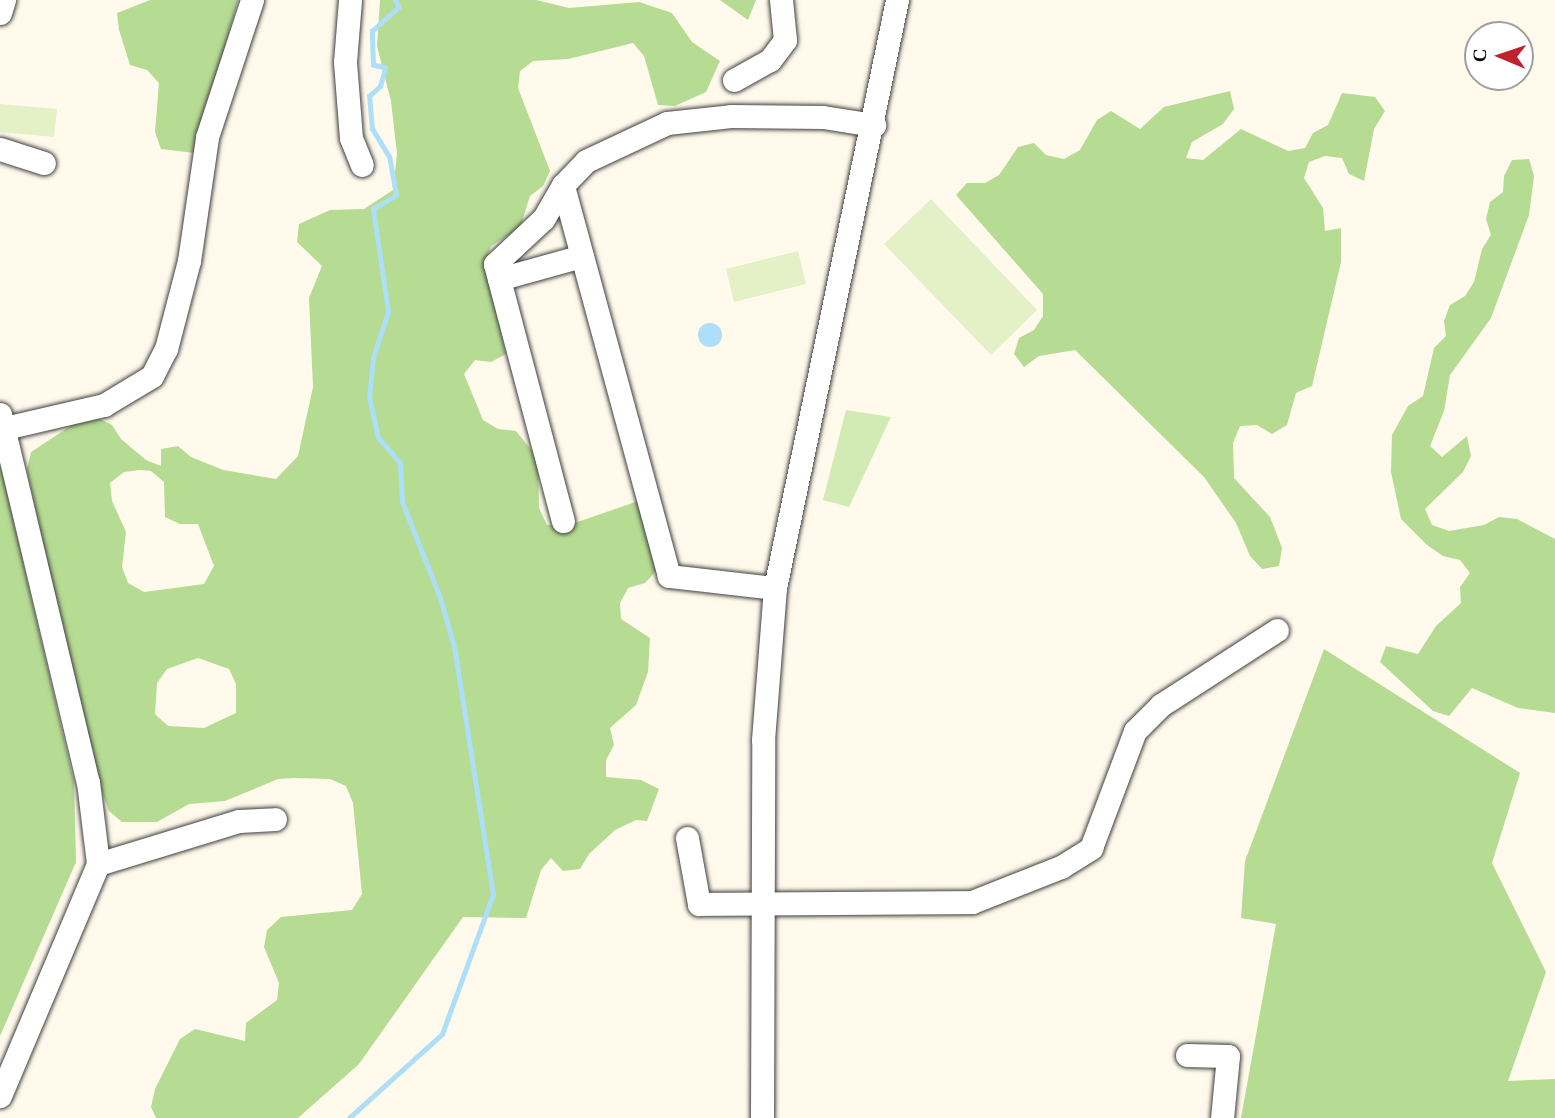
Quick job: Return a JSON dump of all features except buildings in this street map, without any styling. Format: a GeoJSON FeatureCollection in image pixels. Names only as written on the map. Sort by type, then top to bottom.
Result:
{"type":"FeatureCollection","features":[{"type":"Feature","properties":{"kind":"lane"},"geometry":{"type":"LineString","coordinates":[[0,12],[4,0]]}},
{"type":"Feature","properties":{"kind":"lane"},"geometry":{"type":"LineString","coordinates":[[0,1096],[98,864],[88,782],[3,421],[104,405],[152,376],[166,349],[189,261],[207,137],[252,0]]}},
{"type":"Feature","properties":{"kind":"lane"},"geometry":{"type":"LineString","coordinates":[[350,0],[345,62],[351,138],[362,165]]}},
{"type":"Feature","properties":{"kind":"lane"},"geometry":{"type":"LineString","coordinates":[[734,80],[770,60],[785,40],[781,0]]}},
{"type":"Feature","properties":{"kind":"lane"},"geometry":{"type":"LineString","coordinates":[[762,1118],[763,740],[775,588],[874,125],[897,0]]}},
{"type":"Feature","properties":{"kind":"lane"},"geometry":{"type":"LineString","coordinates":[[563,521],[495,264],[542,219],[563,185],[586,161],[667,123],[731,116],[823,117],[874,125]]}},
{"type":"Feature","properties":{"kind":"lane"},"geometry":{"type":"LineString","coordinates":[[0,149],[44,163]]}},
{"type":"Feature","properties":{"kind":"lane"},"geometry":{"type":"LineString","coordinates":[[563,185],[669,576],[775,588]]}},
{"type":"Feature","properties":{"kind":"lane"},"geometry":{"type":"LineString","coordinates":[[499,279],[582,256]]}},
{"type":"Feature","properties":{"kind":"lane"},"geometry":{"type":"LineString","coordinates":[[687,838],[699,904],[972,902],[1061,867],[1091,848],[1135,731],[1161,705],[1277,630]]}},
{"type":"Feature","properties":{"kind":"lane"},"geometry":{"type":"LineString","coordinates":[[98,864],[239,821],[275,818]]}},
{"type":"Feature","properties":{"kind":"lane"},"geometry":{"type":"LineString","coordinates":[[1187,1055],[1228,1056],[1222,1118]]}},
{"type":"Feature","properties":{"kind":"green space"},"geometry":{"type":"Polygon","coordinates":[[[150,0],[238,0],[195,153],[161,149],[155,132],[159,83],[147,70],[130,65],[119,30],[117,13],[150,0]]]}},
{"type":"Feature","properties":{"kind":"green space"},"geometry":{"type":"Polygon","coordinates":[[[380,0],[536,0],[569,8],[639,2],[672,13],[692,42],[720,61],[706,92],[675,106],[658,105],[644,56],[633,43],[568,59],[533,61],[520,71],[518,88],[550,171],[543,186],[530,196],[520,228],[491,246],[485,262],[506,354],[491,362],[475,360],[464,374],[483,420],[498,429],[516,431],[538,458],[539,508],[547,525],[566,526],[644,499],[657,570],[645,583],[628,588],[620,603],[621,619],[650,638],[648,672],[636,705],[610,728],[614,745],[606,760],[606,777],[641,780],[659,789],[647,821],[636,820],[615,830],[589,854],[580,869],[563,871],[551,858],[541,870],[526,918],[463,917],[359,1064],[298,1118],[156,1118],[151,1107],[155,1089],[180,1039],[195,1029],[245,1041],[246,1023],[277,1000],[279,983],[264,947],[267,930],[281,917],[352,910],[362,894],[353,803],[346,786],[330,779],[296,778],[278,779],[225,801],[189,804],[157,822],[122,822],[109,811],[91,762],[27,470],[31,452],[75,423],[96,417],[112,425],[121,439],[146,460],[161,466],[161,449],[178,446],[191,457],[223,470],[276,479],[298,456],[313,387],[309,298],[322,266],[297,242],[299,224],[330,210],[364,209],[393,190],[397,154],[391,101],[377,46],[380,0]],[[151,471],[124,472],[110,483],[112,501],[126,532],[122,567],[128,583],[144,592],[204,584],[214,566],[198,524],[180,524],[165,517],[164,482],[151,471]],[[198,658],[167,669],[157,683],[155,714],[168,726],[204,728],[236,713],[236,684],[229,669],[198,658]]]}},
{"type":"Feature","properties":{"kind":"green space"},"geometry":{"type":"Polygon","coordinates":[[[720,0],[756,0],[748,20],[720,0]]]}},
{"type":"Feature","properties":{"kind":"green space"},"geometry":{"type":"Polygon","coordinates":[[[1230,91],[1234,109],[1223,124],[1192,142],[1186,158],[1203,160],[1241,129],[1288,151],[1305,148],[1313,133],[1328,125],[1342,93],[1375,97],[1385,111],[1374,129],[1364,181],[1349,174],[1342,158],[1325,156],[1309,162],[1304,178],[1323,208],[1325,231],[1341,228],[1341,262],[1312,386],[1296,393],[1287,425],[1272,434],[1257,425],[1240,426],[1233,443],[1234,478],[1270,517],[1282,548],[1279,566],[1262,569],[1250,556],[1236,523],[1204,477],[1075,350],[1039,356],[1024,367],[1014,354],[1019,338],[1034,330],[1043,316],[1043,294],[956,195],[967,183],[985,183],[999,175],[1018,147],[1034,143],[1046,155],[1064,159],[1080,150],[1097,120],[1111,111],[1140,129],[1164,107],[1230,91]]]}},
{"type":"Feature","properties":{"kind":"green space"},"geometry":{"type":"Polygon","coordinates":[[[0,104],[57,109],[54,137],[0,132],[0,104]]]}},
{"type":"Feature","properties":{"kind":"green space"},"geometry":{"type":"Polygon","coordinates":[[[1529,159],[1534,176],[1529,215],[1491,318],[1450,375],[1444,411],[1430,446],[1442,457],[1467,436],[1471,456],[1463,472],[1425,509],[1432,525],[1449,531],[1484,525],[1499,517],[1517,519],[1555,539],[1555,713],[1518,708],[1472,688],[1449,716],[1433,711],[1380,662],[1386,646],[1418,654],[1436,626],[1461,603],[1460,587],[1470,573],[1460,560],[1443,556],[1427,545],[1401,519],[1391,472],[1392,435],[1408,406],[1423,396],[1434,348],[1446,336],[1444,321],[1450,305],[1465,296],[1474,282],[1482,249],[1491,235],[1486,219],[1490,202],[1503,192],[1504,176],[1512,160],[1529,159]]]}},
{"type":"Feature","properties":{"kind":"green space"},"geometry":{"type":"Polygon","coordinates":[[[931,199],[1037,310],[991,355],[884,244],[931,199]]]}},
{"type":"Feature","properties":{"kind":"green space"},"geometry":{"type":"Polygon","coordinates":[[[798,251],[806,284],[734,302],[726,269],[798,251]]]}},
{"type":"Feature","properties":{"kind":"green space"},"geometry":{"type":"Polygon","coordinates":[[[846,410],[891,417],[849,507],[823,500],[846,410]]]}},
{"type":"Feature","properties":{"kind":"green space"},"geometry":{"type":"Polygon","coordinates":[[[0,463],[74,782],[76,862],[0,1036],[0,463]]]}},
{"type":"Feature","properties":{"kind":"green space"},"geometry":{"type":"Polygon","coordinates":[[[1324,649],[1520,773],[1492,863],[1546,972],[1508,1081],[1555,1079],[1555,1118],[1241,1118],[1276,924],[1241,918],[1245,861],[1324,649]]]}},
{"type":"Feature","properties":{"kind":"water"},"geometry":{"type":"Polygon","coordinates":[[[710,323],[721,330],[722,335],[715,346],[710,347],[699,340],[698,335],[705,324],[710,323]]]}},
{"type":"Feature","properties":{"kind":"waterway"},"geometry":{"type":"LineString","coordinates":[[349,1118],[442,1034],[493,895],[455,651],[440,598],[402,502],[400,463],[378,438],[369,397],[373,358],[388,312],[373,209],[396,195],[389,157],[372,129],[369,96],[380,86],[385,68],[373,65],[372,31],[399,7],[395,0]]}}]}
